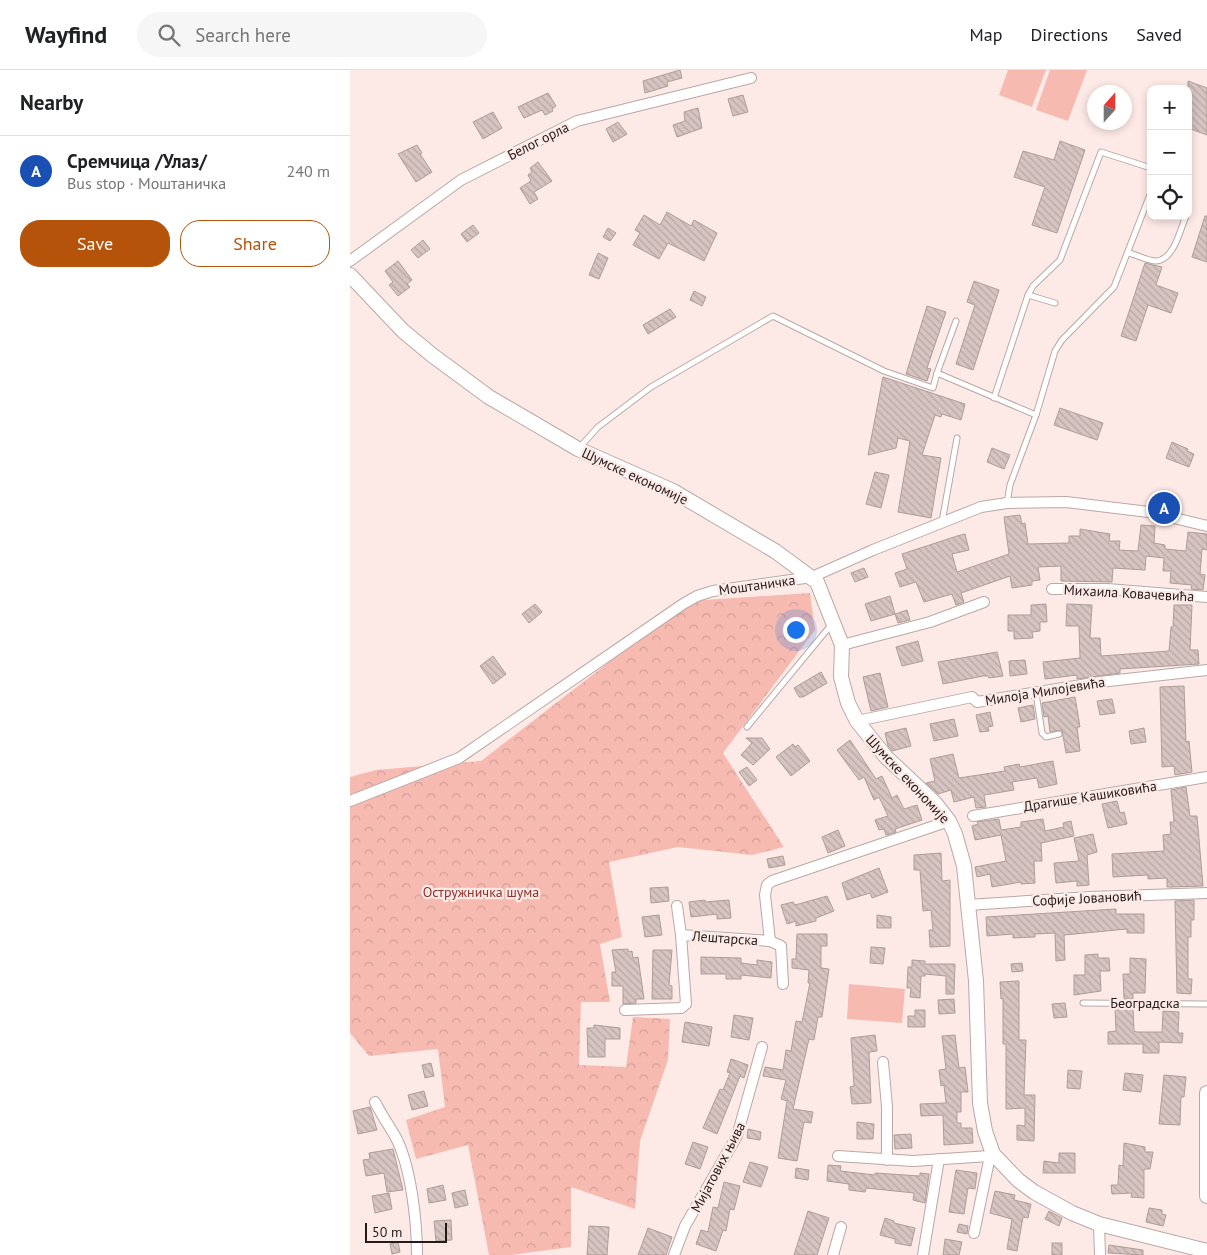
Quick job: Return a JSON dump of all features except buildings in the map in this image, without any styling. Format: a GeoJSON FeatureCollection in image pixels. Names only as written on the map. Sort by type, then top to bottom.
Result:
{"type":"FeatureCollection","features":[{"type":"Feature","properties":{"kind":"street","name":"Белог орла"},"geometry":{"type":"LineString","coordinates":[[350,261],[460,180],[576,121],[751,78]]}},
{"type":"Feature","properties":{"kind":"street","name":"Шумске економије"},"geometry":{"type":"LineString","coordinates":[[350,275],[403,331],[461,378],[489,397],[578,449],[673,491],[775,551],[817,582],[842,645],[841,677],[848,703],[857,721],[886,757],[935,803],[949,821],[964,866],[976,981],[980,1103],[991,1155],[1034,1192],[1099,1224],[1207,1251]]}},
{"type":"Feature","properties":{"kind":"street","name":"Моштаничка"},"geometry":{"type":"LineString","coordinates":[[350,801],[459,758],[619,646],[697,596],[812,578],[981,507],[1007,503],[1066,502],[1150,512],[1207,526]]}},
{"type":"Feature","properties":{"kind":"street","name":"Михаила Ковачевића"},"geometry":{"type":"LineString","coordinates":[[1052,588],[1126,590],[1207,597]]}},
{"type":"Feature","properties":{"kind":"street"},"geometry":{"type":"LineString","coordinates":[[842,645],[930,622],[984,602]]}},
{"type":"Feature","properties":{"kind":"street","name":"Милоја Милојевића"},"geometry":{"type":"LineString","coordinates":[[857,721],[972,697],[977,702],[1100,682],[1207,670]]}},
{"type":"Feature","properties":{"kind":"street","name":"Драгише Кашиковића"},"geometry":{"type":"LineString","coordinates":[[973,816],[1207,777]]}},
{"type":"Feature","properties":{"kind":"street","name":"Лештарска"},"geometry":{"type":"LineString","coordinates":[[625,1010],[682,1008],[686,1004],[681,935],[770,941],[765,896],[767,885],[772,881],[949,821]]}},
{"type":"Feature","properties":{"kind":"street","name":"Софије Јовановић"},"geometry":{"type":"LineString","coordinates":[[967,905],[1090,897],[1207,893]]}},
{"type":"Feature","properties":{"kind":"street"},"geometry":{"type":"LineString","coordinates":[[677,906],[681,935]]}},
{"type":"Feature","properties":{"kind":"street"},"geometry":{"type":"LineString","coordinates":[[770,941],[781,946],[783,984]]}},
{"type":"Feature","properties":{"kind":"street","name":"Мијатових њива"},"geometry":{"type":"LineString","coordinates":[[674,1255],[685,1226],[737,1136],[744,1119],[762,1047]]}},
{"type":"Feature","properties":{"kind":"street"},"geometry":{"type":"LineString","coordinates":[[883,1062],[887,1107],[887,1160]]}},
{"type":"Feature","properties":{"kind":"street"},"geometry":{"type":"LineString","coordinates":[[1207,1093],[1207,1196]]}},
{"type":"Feature","properties":{"kind":"street"},"geometry":{"type":"LineString","coordinates":[[374,1102],[395,1136],[403,1160],[414,1210],[417,1255]]}},
{"type":"Feature","properties":{"kind":"street"},"geometry":{"type":"LineString","coordinates":[[838,1156],[887,1160],[991,1155],[974,1233]]}},
{"type":"Feature","properties":{"kind":"street"},"geometry":{"type":"LineString","coordinates":[[923,1255],[939,1159]]}},
{"type":"Feature","properties":{"kind":"street"},"geometry":{"type":"LineString","coordinates":[[1099,1224],[1100,1255]]}},
{"type":"Feature","properties":{"kind":"street"},"geometry":{"type":"LineString","coordinates":[[833,1255],[841,1227]]}},
{"type":"Feature","properties":{"kind":"lane"},"geometry":{"type":"LineString","coordinates":[[994,398],[1028,294],[1060,260],[1101,152],[1147,167]]}},
{"type":"Feature","properties":{"kind":"lane"},"geometry":{"type":"LineString","coordinates":[[1007,503],[1010,484],[1036,415],[1055,351],[1062,340],[1114,287],[1147,203]]}},
{"type":"Feature","properties":{"kind":"lane"},"geometry":{"type":"LineString","coordinates":[[1129,253],[1155,261],[1163,259],[1169,255],[1184,220]]}},
{"type":"Feature","properties":{"kind":"lane"},"geometry":{"type":"LineString","coordinates":[[1028,294],[1055,303]]}},
{"type":"Feature","properties":{"kind":"lane"},"geometry":{"type":"LineString","coordinates":[[578,449],[598,426],[651,387],[774,316],[884,371],[933,388],[956,321]]}},
{"type":"Feature","properties":{"kind":"lane"},"geometry":{"type":"LineString","coordinates":[[937,374],[1036,415]]}},
{"type":"Feature","properties":{"kind":"lane"},"geometry":{"type":"LineString","coordinates":[[942,522],[957,438]]}},
{"type":"Feature","properties":{"kind":"lane"},"geometry":{"type":"LineString","coordinates":[[747,727],[833,622]]}},
{"type":"Feature","properties":{"kind":"lane"},"geometry":{"type":"LineString","coordinates":[[1036,693],[1042,733],[1046,737],[1058,734]]}},
{"type":"Feature","properties":{"kind":"lane","name":"Београдска"},"geometry":{"type":"LineString","coordinates":[[1083,1003],[1207,1004]]}},
{"type":"Feature","properties":{"kind":"green space"},"geometry":{"type":"Polygon","coordinates":[[[1008,70],[1046,70],[1032,107],[999,95],[1008,70]]]}},
{"type":"Feature","properties":{"kind":"green space"},"geometry":{"type":"Polygon","coordinates":[[[1050,70],[1087,70],[1068,121],[1036,110],[1050,70]]]}},
{"type":"Feature","properties":{"kind":"green space","name":"Остружничка шума"},"geometry":{"type":"Polygon","coordinates":[[[810,593],[815,630],[723,753],[784,847],[752,855],[678,847],[609,862],[622,937],[600,944],[610,1002],[581,1002],[579,1065],[626,1067],[633,1017],[670,1019],[668,1060],[640,1141],[635,1209],[571,1187],[571,1247],[511,1255],[489,1255],[468,1145],[416,1159],[406,1120],[445,1107],[438,1049],[369,1056],[350,1033],[350,777],[376,770],[481,761],[688,601],[810,593]]]}},
{"type":"Feature","properties":{"kind":"green space"},"geometry":{"type":"Polygon","coordinates":[[[849,984],[905,989],[902,1023],[847,1019],[849,984]]]}},
{"type":"Feature","properties":{"kind":"place","name":"Сремчица /Улаз/"},"geometry":{"type":"Point","coordinates":[1164,508]}}]}
